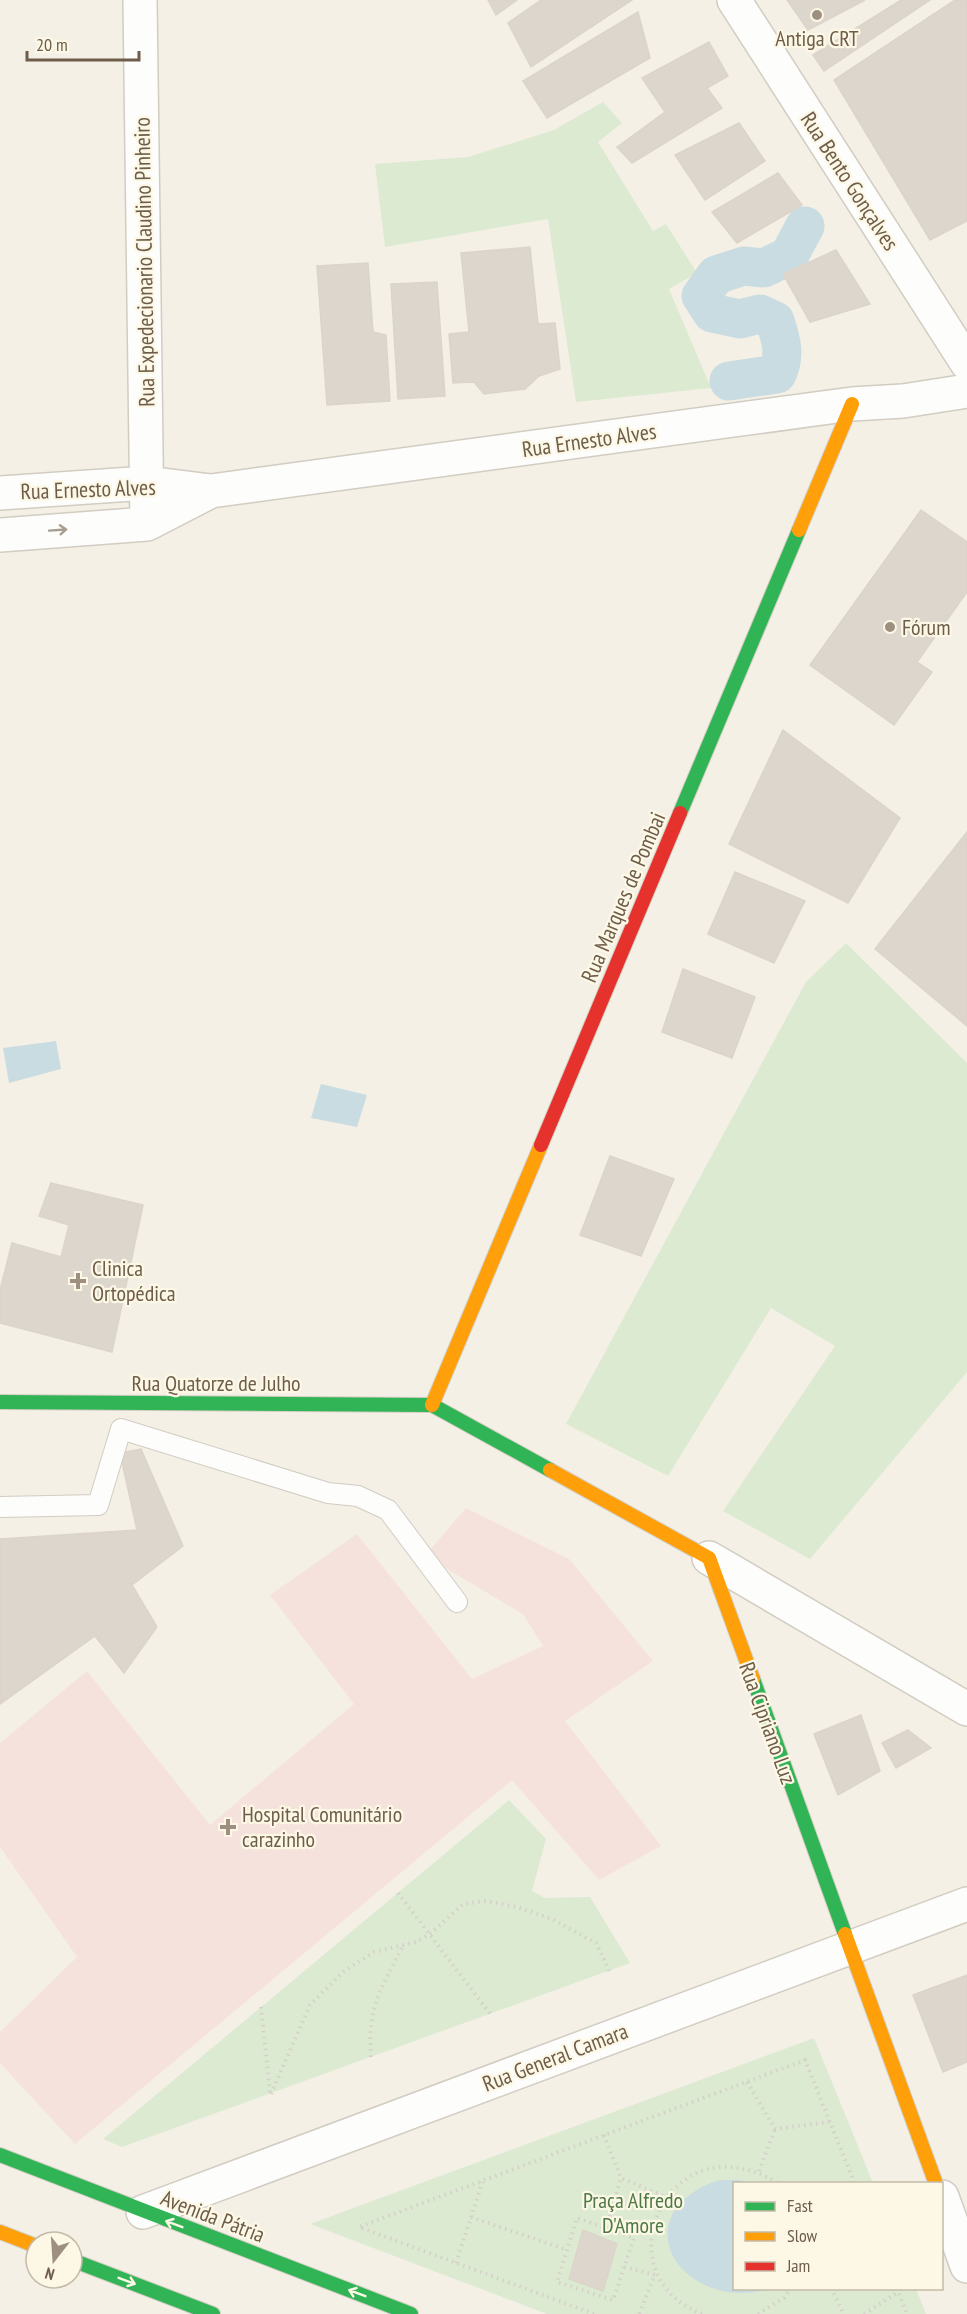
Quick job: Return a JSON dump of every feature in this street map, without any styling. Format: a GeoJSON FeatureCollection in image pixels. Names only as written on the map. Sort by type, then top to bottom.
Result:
{"type":"FeatureCollection","features":[{"type":"Feature","properties":{"kind":"street","name":"Rua Expedecionario Claudino Pinheiro"},"geometry":{"type":"LineString","coordinates":[[140,0],[147,524]]}},
{"type":"Feature","properties":{"kind":"street","name":"Rua Bento Gonçalves"},"geometry":{"type":"LineString","coordinates":[[734,0],[967,363]]}},
{"type":"Feature","properties":{"kind":"street","name":"Rua Ernesto Alves"},"geometry":{"type":"LineString","coordinates":[[2,492],[147,483],[211,491],[852,404],[967,391]]}},
{"type":"Feature","properties":{"kind":"street","name":"Rua Marques de Pombai"},"geometry":{"type":"LineString","coordinates":[[432,1406],[852,404]]}},
{"type":"Feature","properties":{"kind":"street","name":"Rua Ernesto Alves"},"geometry":{"type":"LineString","coordinates":[[4,534],[147,524],[211,491]]}},
{"type":"Feature","properties":{"kind":"street"},"geometry":{"type":"LineString","coordinates":[[2,492],[4,534]]}},
{"type":"Feature","properties":{"kind":"street","name":"Rua Quatorze de Julho"},"geometry":{"type":"LineString","coordinates":[[0,1402],[432,1406]]}},
{"type":"Feature","properties":{"kind":"street"},"geometry":{"type":"LineString","coordinates":[[432,1406],[709,1558],[967,1709]]}},
{"type":"Feature","properties":{"kind":"street","name":"Rua Cipriano Luz"},"geometry":{"type":"LineString","coordinates":[[709,1558],[848,1947],[935,2182]]}},
{"type":"Feature","properties":{"kind":"street","name":"Rua General Camara"},"geometry":{"type":"LineString","coordinates":[[143,2212],[967,1904]]}},
{"type":"Feature","properties":{"kind":"street","name":"Avenida Pátria"},"geometry":{"type":"LineString","coordinates":[[0,2155],[411,2314]]}},
{"type":"Feature","properties":{"kind":"street"},"geometry":{"type":"LineString","coordinates":[[943,2201],[967,2266]]}},
{"type":"Feature","properties":{"kind":"street"},"geometry":{"type":"LineString","coordinates":[[0,2232],[24,2241]]}},
{"type":"Feature","properties":{"kind":"street"},"geometry":{"type":"LineString","coordinates":[[84,2265],[213,2314]]}},
{"type":"Feature","properties":{"kind":"lane"},"geometry":{"type":"LineString","coordinates":[[0,1507],[98,1505],[122,1429],[116,1403]]}},
{"type":"Feature","properties":{"kind":"lane"},"geometry":{"type":"LineString","coordinates":[[122,1429],[328,1493],[358,1496],[388,1510],[457,1602]]}},
{"type":"Feature","properties":{"kind":"path"},"geometry":{"type":"LineString","coordinates":[[398,1893],[491,2015]]}},
{"type":"Feature","properties":{"kind":"path"},"geometry":{"type":"LineString","coordinates":[[261,2007],[271,2094],[310,2005],[343,1972],[375,1952],[403,1945],[430,1934],[463,1904],[486,1901],[517,1907],[552,1920],[596,1943],[610,1972]]}},
{"type":"Feature","properties":{"kind":"path"},"geometry":{"type":"LineString","coordinates":[[371,2057],[369,2029],[375,2000],[403,1945]]}},
{"type":"Feature","properties":{"kind":"path"},"geometry":{"type":"LineString","coordinates":[[594,2314],[359,2227],[805,2060],[854,2182]]}},
{"type":"Feature","properties":{"kind":"path"},"geometry":{"type":"LineString","coordinates":[[747,2082],[775,2129]]}},
{"type":"Feature","properties":{"kind":"path"},"geometry":{"type":"LineString","coordinates":[[775,2129],[830,2122]]}},
{"type":"Feature","properties":{"kind":"path"},"geometry":{"type":"LineString","coordinates":[[759,2171],[775,2129]]}},
{"type":"Feature","properties":{"kind":"path"},"geometry":{"type":"LineString","coordinates":[[604,2135],[621,2178],[606,2228]]}},
{"type":"Feature","properties":{"kind":"path"},"geometry":{"type":"LineString","coordinates":[[639,2314],[655,2275],[651,2246],[655,2220],[666,2197],[684,2179],[708,2168],[733,2165],[759,2171],[776,2182]]}},
{"type":"Feature","properties":{"kind":"path"},"geometry":{"type":"LineString","coordinates":[[621,2178],[666,2197]]}},
{"type":"Feature","properties":{"kind":"path"},"geometry":{"type":"LineString","coordinates":[[456,2263],[483,2180]]}},
{"type":"Feature","properties":{"kind":"path"},"geometry":{"type":"LineString","coordinates":[[471,2217],[567,2250]]}},
{"type":"Feature","properties":{"kind":"path"},"geometry":{"type":"LineString","coordinates":[[577,2218],[606,2228],[634,2238],[613,2300],[557,2282],[577,2218]]}},
{"type":"Feature","properties":{"kind":"path"},"geometry":{"type":"LineString","coordinates":[[624,2267],[655,2275],[670,2293],[690,2310],[702,2314]]}},
{"type":"Feature","properties":{"kind":"path"},"geometry":{"type":"LineString","coordinates":[[758,2314],[764,2313],[784,2298],[790,2290]]}},
{"type":"Feature","properties":{"kind":"path"},"geometry":{"type":"LineString","coordinates":[[832,2290],[844,2314]]}},
{"type":"Feature","properties":{"kind":"path"},"geometry":{"type":"LineString","coordinates":[[864,2314],[897,2290],[907,2314]]}},
{"type":"Feature","properties":{"kind":"shaded area"},"geometry":{"type":"Polygon","coordinates":[[[56,1041],[61,1069],[9,1083],[3,1048],[56,1041]]]}},
{"type":"Feature","properties":{"kind":"shaded area"},"geometry":{"type":"Polygon","coordinates":[[[321,1084],[367,1095],[357,1127],[311,1118],[321,1084]]]}},
{"type":"Feature","properties":{"kind":"shaded area","name":"Hospital Comunitário carazinho"},"geometry":{"type":"Polygon","coordinates":[[[466,1508],[569,1559],[653,1661],[565,1721],[661,1846],[599,1880],[512,1780],[75,2144],[0,2063],[0,2032],[77,1957],[0,1847],[0,1743],[87,1671],[210,1825],[354,1704],[270,1595],[357,1534],[472,1679],[543,1646],[523,1614],[425,1556],[466,1508]]]}},
{"type":"Feature","properties":{"kind":"shaded area"},"geometry":{"type":"Polygon","coordinates":[[[719,2180],[746,2182],[733,2182],[733,2290],[762,2290],[738,2293],[710,2287],[688,2274],[673,2257],[667,2236],[672,2215],[689,2195],[719,2180]]]}},
{"type":"Feature","properties":{"kind":"green space"},"geometry":{"type":"Polygon","coordinates":[[[603,102],[622,123],[598,142],[653,231],[666,224],[697,273],[669,289],[711,388],[576,402],[548,219],[385,247],[375,164],[468,157],[554,130],[603,102]]]}},
{"type":"Feature","properties":{"kind":"green space"},"geometry":{"type":"Polygon","coordinates":[[[846,943],[967,1063],[967,1372],[810,1559],[723,1511],[835,1346],[771,1308],[668,1476],[566,1424],[806,982],[846,943]]]}},
{"type":"Feature","properties":{"kind":"green space"},"geometry":{"type":"Polygon","coordinates":[[[509,1800],[546,1839],[532,1891],[545,1898],[590,1897],[630,1963],[122,2147],[103,2139],[509,1800]]]}},
{"type":"Feature","properties":{"kind":"green space","name":"Praça Alfredo D'Amore"},"geometry":{"type":"Polygon","coordinates":[[[814,2038],[873,2182],[733,2182],[733,2290],[916,2290],[926,2314],[547,2314],[310,2224],[814,2038]]]}},
{"type":"Feature","properties":{"kind":"building"},"geometry":{"type":"Polygon","coordinates":[[[488,0],[517,0],[496,15],[488,0]]]}},
{"type":"Feature","properties":{"kind":"building"},"geometry":{"type":"Polygon","coordinates":[[[541,0],[632,0],[531,67],[508,23],[541,0]]]}},
{"type":"Feature","properties":{"kind":"building","name":"Antiga CRT"},"geometry":{"type":"Polygon","coordinates":[[[787,0],[865,0],[808,30],[787,0]]]}},
{"type":"Feature","properties":{"kind":"building"},"geometry":{"type":"Polygon","coordinates":[[[901,0],[930,0],[824,71],[813,55],[901,0]]]}},
{"type":"Feature","properties":{"kind":"building"},"geometry":{"type":"Polygon","coordinates":[[[955,0],[967,0],[967,221],[930,240],[834,80],[955,0]]]}},
{"type":"Feature","properties":{"kind":"building"},"geometry":{"type":"Polygon","coordinates":[[[638,12],[650,58],[547,118],[523,81],[638,12]]]}},
{"type":"Feature","properties":{"kind":"building"},"geometry":{"type":"Polygon","coordinates":[[[709,42],[728,76],[707,88],[722,108],[632,163],[617,147],[665,112],[642,78],[709,42]]]}},
{"type":"Feature","properties":{"kind":"building"},"geometry":{"type":"Polygon","coordinates":[[[739,123],[765,161],[705,200],[675,155],[739,123]]]}},
{"type":"Feature","properties":{"kind":"building"},"geometry":{"type":"Polygon","coordinates":[[[778,173],[802,205],[737,243],[712,212],[778,173]]]}},
{"type":"Feature","properties":{"kind":"building"},"geometry":{"type":"Polygon","coordinates":[[[530,247],[538,324],[555,323],[560,369],[539,376],[525,389],[484,394],[474,382],[453,383],[449,334],[469,332],[461,253],[530,247]]]}},
{"type":"Feature","properties":{"kind":"building"},"geometry":{"type":"Polygon","coordinates":[[[836,250],[870,304],[810,322],[783,274],[836,250]]]}},
{"type":"Feature","properties":{"kind":"building"},"geometry":{"type":"Polygon","coordinates":[[[368,263],[373,332],[386,335],[390,401],[327,405],[317,266],[368,263]]]}},
{"type":"Feature","properties":{"kind":"building"},"geometry":{"type":"Polygon","coordinates":[[[437,282],[445,396],[398,399],[391,284],[437,282]]]}},
{"type":"Feature","properties":{"kind":"building","name":"Fórum"},"geometry":{"type":"Polygon","coordinates":[[[921,510],[967,542],[967,592],[917,662],[932,672],[894,725],[810,665],[921,510]]]}},
{"type":"Feature","properties":{"kind":"building"},"geometry":{"type":"Polygon","coordinates":[[[783,730],[900,818],[848,903],[729,844],[783,730]]]}},
{"type":"Feature","properties":{"kind":"building"},"geometry":{"type":"Polygon","coordinates":[[[967,832],[967,1026],[875,949],[967,832]]]}},
{"type":"Feature","properties":{"kind":"building"},"geometry":{"type":"Polygon","coordinates":[[[735,872],[805,901],[774,963],[708,934],[735,872]]]}},
{"type":"Feature","properties":{"kind":"building"},"geometry":{"type":"Polygon","coordinates":[[[683,969],[755,997],[732,1058],[662,1032],[683,969]]]}},
{"type":"Feature","properties":{"kind":"building"},"geometry":{"type":"Polygon","coordinates":[[[610,1156],[674,1179],[641,1256],[580,1235],[610,1156]]]}},
{"type":"Feature","properties":{"kind":"building"},"geometry":{"type":"Polygon","coordinates":[[[51,1183],[143,1205],[112,1352],[0,1323],[0,1290],[12,1243],[61,1257],[69,1225],[39,1216],[51,1183]]]}},
{"type":"Feature","properties":{"kind":"building"},"geometry":{"type":"Polygon","coordinates":[[[141,1449],[183,1546],[132,1585],[157,1627],[124,1673],[95,1636],[0,1704],[0,1539],[137,1530],[120,1453],[141,1449]]]}},
{"type":"Feature","properties":{"kind":"building"},"geometry":{"type":"Polygon","coordinates":[[[861,1715],[880,1771],[838,1795],[814,1734],[861,1715]]]}},
{"type":"Feature","properties":{"kind":"building"},"geometry":{"type":"Polygon","coordinates":[[[908,1730],[931,1748],[896,1768],[882,1743],[908,1730]]]}},
{"type":"Feature","properties":{"kind":"building"},"geometry":{"type":"Polygon","coordinates":[[[967,1975],[967,2062],[943,2072],[913,1995],[967,1975]]]}},
{"type":"Feature","properties":{"kind":"building"},"geometry":{"type":"Polygon","coordinates":[[[583,2230],[617,2244],[603,2291],[569,2279],[583,2230]]]}},
{"type":"Feature","properties":{"kind":"waterway"},"geometry":{"type":"LineString","coordinates":[[729,381],[777,374],[782,354],[775,321],[760,314],[740,319],[712,313],[701,296],[716,275],[744,266],[764,268],[789,256],[805,226]]}},
{"type":"Feature","properties":{"kind":"traffic: fast"},"geometry":{"type":"LineString","coordinates":[[680,813],[799,530]]}},
{"type":"Feature","properties":{"kind":"traffic: fast"},"geometry":{"type":"LineString","coordinates":[[0,1402],[432,1405],[550,1470]]}},
{"type":"Feature","properties":{"kind":"traffic: fast"},"geometry":{"type":"LineString","coordinates":[[753,1679],[845,1934]]}},
{"type":"Feature","properties":{"kind":"traffic: fast"},"geometry":{"type":"LineString","coordinates":[[0,2155],[411,2314]]}},
{"type":"Feature","properties":{"kind":"traffic: fast"},"geometry":{"type":"LineString","coordinates":[[84,2265],[213,2314]]}},
{"type":"Feature","properties":{"kind":"traffic: slow"},"geometry":{"type":"LineString","coordinates":[[799,530],[852,404]]}},
{"type":"Feature","properties":{"kind":"traffic: slow"},"geometry":{"type":"LineString","coordinates":[[432,1405],[541,1145]]}},
{"type":"Feature","properties":{"kind":"traffic: slow"},"geometry":{"type":"LineString","coordinates":[[550,1470],[709,1558],[753,1679]]}},
{"type":"Feature","properties":{"kind":"traffic: slow"},"geometry":{"type":"LineString","coordinates":[[845,1934],[935,2182]]}},
{"type":"Feature","properties":{"kind":"traffic: slow"},"geometry":{"type":"LineString","coordinates":[[0,2232],[24,2241]]}},
{"type":"Feature","properties":{"kind":"traffic: jam"},"geometry":{"type":"LineString","coordinates":[[541,1145],[680,813]]}},
{"type":"Feature","properties":{"kind":"place","name":"Antiga CRT"},"geometry":{"type":"Point","coordinates":[817,15]}},
{"type":"Feature","properties":{"kind":"place","name":"Fórum"},"geometry":{"type":"Point","coordinates":[890,627]}},
{"type":"Feature","properties":{"kind":"place","name":"Clinica Ortopédica"},"geometry":{"type":"Point","coordinates":[78,1281]}},
{"type":"Feature","properties":{"kind":"place","name":"Hospital Comunitário carazinho"},"geometry":{"type":"Point","coordinates":[228,1827]}}]}
